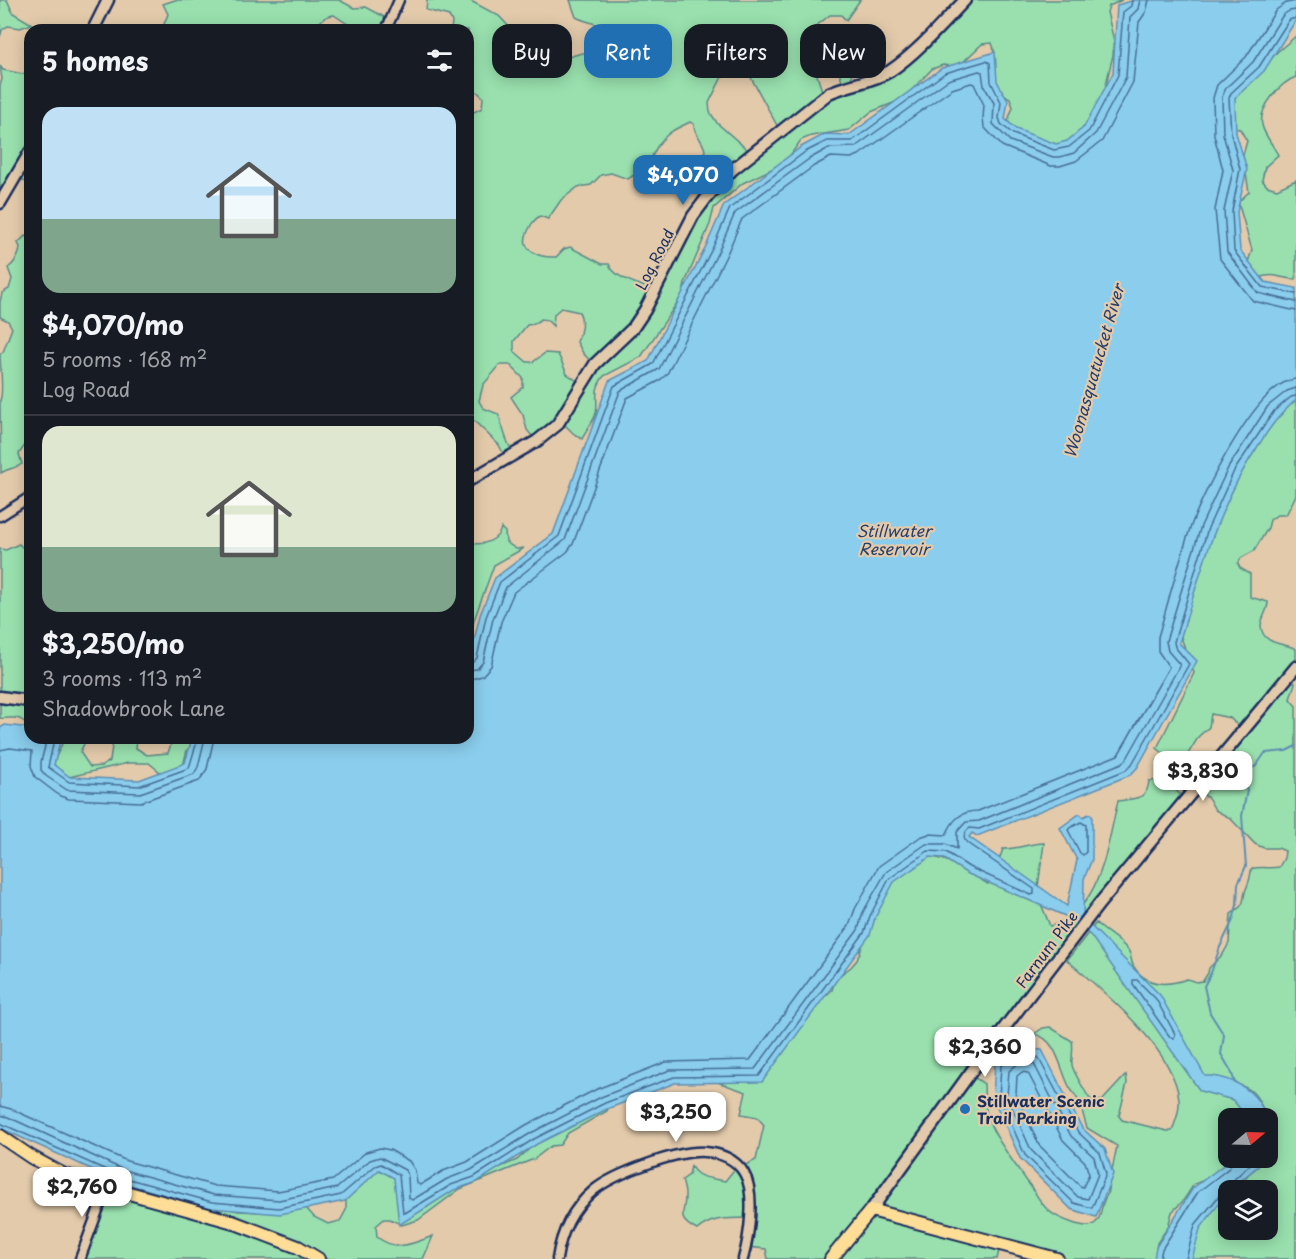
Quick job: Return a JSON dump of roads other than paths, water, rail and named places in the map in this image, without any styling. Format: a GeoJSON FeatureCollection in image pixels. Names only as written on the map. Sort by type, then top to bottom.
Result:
{"type":"FeatureCollection","features":[{"type":"Feature","properties":{"kind":"main road"},"geometry":{"type":"LineString","coordinates":[[0,1136],[31,1157],[64,1175],[230,1221],[298,1247],[318,1259]]}},
{"type":"Feature","properties":{"kind":"main road","name":"Farnum Pike"},"geometry":{"type":"LineString","coordinates":[[831,1259],[871,1210]]}},
{"type":"Feature","properties":{"kind":"main road"},"geometry":{"type":"LineString","coordinates":[[871,1210],[1057,1259]]}},
{"type":"Feature","properties":{"kind":"street"},"geometry":{"type":"LineString","coordinates":[[96,24],[108,0]]}},
{"type":"Feature","properties":{"kind":"street"},"geometry":{"type":"LineString","coordinates":[[389,24],[399,0]]}},
{"type":"Feature","properties":{"kind":"street","name":"Log Road"},"geometry":{"type":"LineString","coordinates":[[474,477],[537,441],[557,425],[595,364],[633,328],[645,310],[693,216],[732,170],[829,93],[845,86],[868,81],[890,71],[965,0]]}},
{"type":"Feature","properties":{"kind":"street"},"geometry":{"type":"LineString","coordinates":[[0,203],[24,162]]}},
{"type":"Feature","properties":{"kind":"street"},"geometry":{"type":"LineString","coordinates":[[0,516],[24,501]]}},
{"type":"Feature","properties":{"kind":"street","name":"Farnum Pike"},"geometry":{"type":"LineString","coordinates":[[871,1210],[1078,930],[1296,667]]}},
{"type":"Feature","properties":{"kind":"street"},"geometry":{"type":"LineString","coordinates":[[0,698],[24,700]]}},
{"type":"Feature","properties":{"kind":"street"},"geometry":{"type":"LineString","coordinates":[[557,1259],[562,1234],[568,1220],[597,1187],[658,1161],[683,1154],[705,1152],[730,1158],[742,1169],[747,1180],[749,1226],[743,1259]]}},
{"type":"Feature","properties":{"kind":"street"},"geometry":{"type":"LineString","coordinates":[[80,1259],[107,1186]]}},
{"type":"Feature","properties":{"kind":"water","name":"Stillwater Reservoir"},"geometry":{"type":"Polygon","coordinates":[[[1135,0],[1296,0],[1296,20],[1264,71],[1235,98],[1236,133],[1247,169],[1237,212],[1240,250],[1265,282],[1296,288],[1296,400],[1284,411],[1258,446],[1243,470],[1220,517],[1179,643],[1197,661],[1137,768],[1130,775],[977,836],[972,833],[969,837],[1067,906],[1077,860],[1060,828],[1080,814],[1083,817],[1092,815],[1092,859],[1084,879],[1083,918],[1160,995],[1205,1076],[1218,1077],[1244,1087],[1256,1098],[1262,1108],[1239,1108],[1233,1100],[1200,1091],[1091,936],[1072,919],[966,873],[943,858],[930,857],[894,882],[875,918],[870,935],[762,1082],[675,1083],[607,1109],[537,1144],[477,1182],[454,1190],[399,1225],[394,1178],[379,1170],[345,1201],[280,1214],[211,1208],[120,1182],[0,1128],[0,728],[5,725],[24,727],[24,744],[59,744],[54,765],[70,777],[139,780],[185,763],[190,744],[474,744],[474,640],[480,615],[495,578],[553,534],[609,381],[648,361],[724,205],[801,147],[825,134],[849,135],[942,68],[995,52],[997,81],[1008,101],[1005,119],[1016,129],[1056,144],[1067,141],[1084,127],[1113,73],[1117,5],[1135,0]]]}},
{"type":"Feature","properties":{"kind":"water"},"geometry":{"type":"Polygon","coordinates":[[[1015,1048],[1042,1050],[1082,1128],[1105,1149],[1113,1174],[1096,1217],[1071,1209],[1020,1158],[993,1098],[995,1063],[1015,1048]]]}},
{"type":"Feature","properties":{"kind":"water"},"geometry":{"type":"Polygon","coordinates":[[[1219,1168],[1256,1168],[1241,1180],[1218,1180],[1218,1205],[1200,1229],[1192,1259],[1154,1259],[1156,1247],[1193,1188],[1219,1168]]]}},
{"type":"Feature","properties":{"kind":"waterway"},"geometry":{"type":"LineString","coordinates":[[1235,1083],[1221,1054],[1224,1035],[1210,1013],[1204,986],[1233,920],[1237,905],[1238,884],[1246,866],[1242,816],[1247,790],[1242,773],[1256,766],[1265,753],[1286,751],[1296,746]]}},
{"type":"Feature","properties":{"kind":"place","name":"Stillwater Scenic Trail Parking"},"geometry":{"type":"Point","coordinates":[965,1109]}},
{"type":"Feature","properties":{"kind":"water label","name":"Woonasquatucket River"},"geometry":{"type":"Point","coordinates":[1093,371]}}]}
